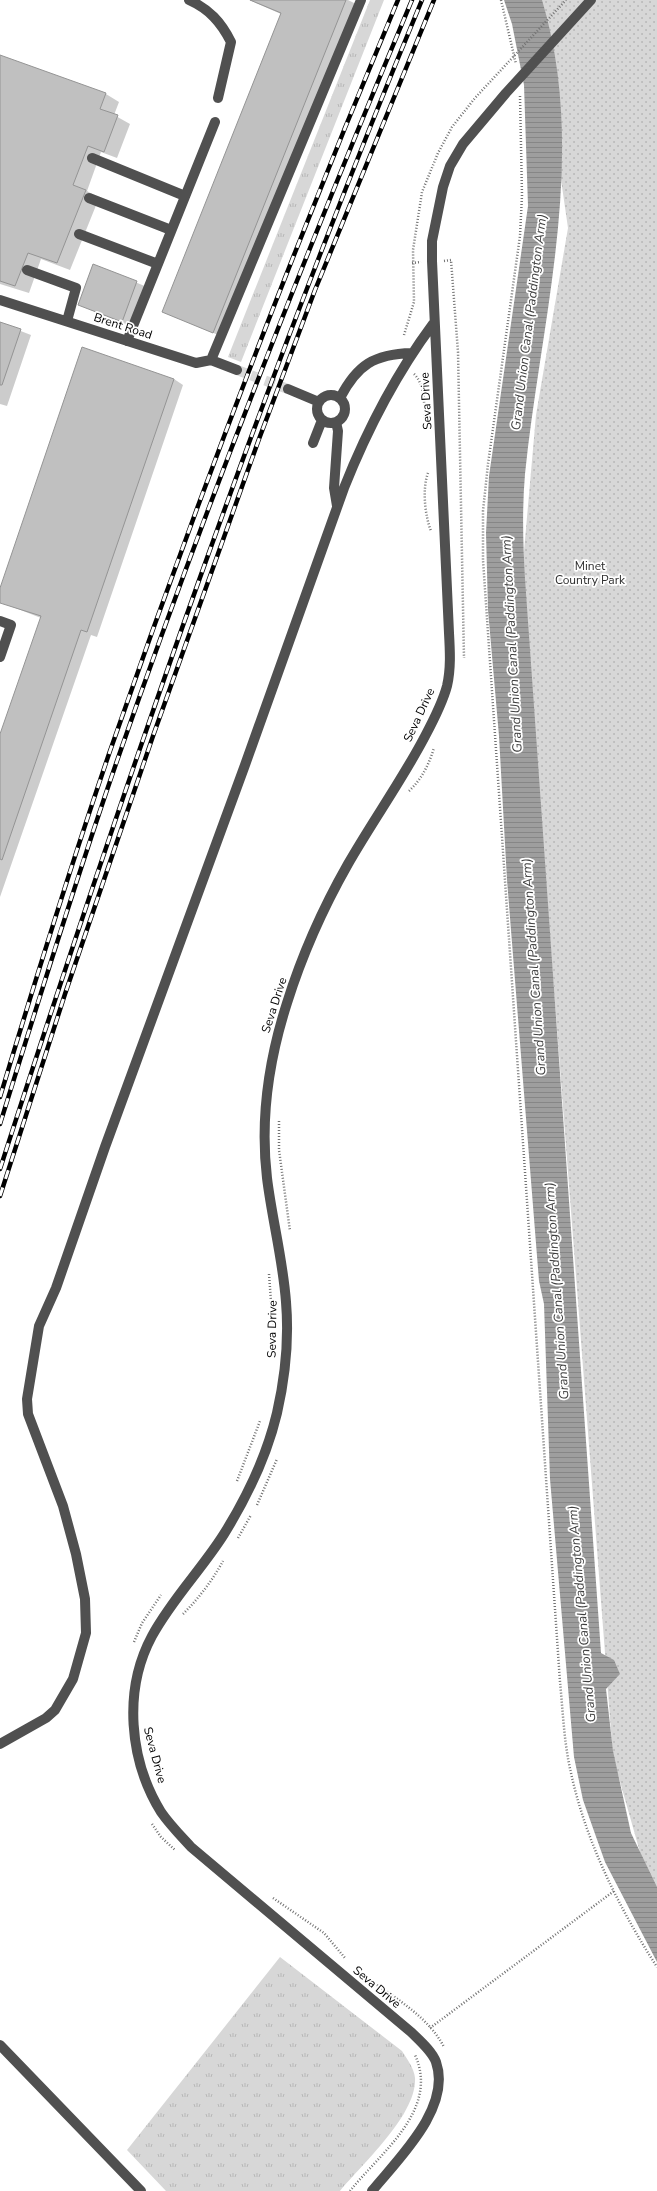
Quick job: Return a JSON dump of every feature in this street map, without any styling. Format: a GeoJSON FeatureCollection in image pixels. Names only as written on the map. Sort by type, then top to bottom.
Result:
{"type":"FeatureCollection","features":[{"type":"Feature","properties":{"kind":"street"},"geometry":{"type":"LineString","coordinates":[[189,0],[205,7],[223,26],[231,42],[218,98]]}},
{"type":"Feature","properties":{"kind":"street","name":"Seva Drive"},"geometry":{"type":"LineString","coordinates":[[372,2191],[420,2134],[430,2117],[438,2082],[436,2062],[426,2047],[411,2032],[191,1848],[173,1828],[154,1798],[141,1764],[133,1729],[133,1700],[137,1678],[153,1635],[222,1537],[239,1509],[263,1453],[276,1414],[284,1370],[286,1305],[267,1176],[266,1108],[271,1064],[288,1000],[328,902],[350,861],[417,751],[441,702],[447,685],[449,672],[449,633],[438,368],[434,324],[432,241],[443,187],[450,166],[463,144],[506,93],[591,0]]}},
{"type":"Feature","properties":{"kind":"street"},"geometry":{"type":"LineString","coordinates":[[211,360],[360,1]]}},
{"type":"Feature","properties":{"kind":"street"},"geometry":{"type":"LineString","coordinates":[[127,341],[215,122]]}},
{"type":"Feature","properties":{"kind":"street"},"geometry":{"type":"LineString","coordinates":[[92,158],[185,196]]}},
{"type":"Feature","properties":{"kind":"street"},"geometry":{"type":"LineString","coordinates":[[89,198],[172,230]]}},
{"type":"Feature","properties":{"kind":"street"},"geometry":{"type":"LineString","coordinates":[[78,234],[158,264]]}},
{"type":"Feature","properties":{"kind":"street"},"geometry":{"type":"LineString","coordinates":[[27,270],[76,288],[67,321]]}},
{"type":"Feature","properties":{"kind":"street","name":"Brent Road"},"geometry":{"type":"LineString","coordinates":[[0,300],[196,363],[211,360],[237,370]]}},
{"type":"Feature","properties":{"kind":"street"},"geometry":{"type":"LineString","coordinates":[[0,1744],[46,1718],[55,1710],[73,1679],[86,1633],[85,1599],[76,1554],[63,1506],[28,1414],[27,1399],[39,1326],[56,1288],[107,1139],[358,453],[412,353],[434,324]]}},
{"type":"Feature","properties":{"kind":"street"},"geometry":{"type":"LineString","coordinates":[[340,398],[356,371],[368,362],[396,354],[412,353]]}},
{"type":"Feature","properties":{"kind":"street"},"geometry":{"type":"LineString","coordinates":[[288,389],[319,402]]}},
{"type":"Feature","properties":{"kind":"street"},"geometry":{"type":"LineString","coordinates":[[326,396],[336,396],[340,398],[345,406],[343,416],[336,422],[327,422],[322,420],[317,410],[319,402],[326,396]]}},
{"type":"Feature","properties":{"kind":"street"},"geometry":{"type":"LineString","coordinates":[[313,443],[322,420]]}},
{"type":"Feature","properties":{"kind":"street"},"geometry":{"type":"LineString","coordinates":[[336,422],[338,431],[334,488],[337,509]]}},
{"type":"Feature","properties":{"kind":"street"},"geometry":{"type":"LineString","coordinates":[[0,621],[10,625],[0,657]]}},
{"type":"Feature","properties":{"kind":"street"},"geometry":{"type":"LineString","coordinates":[[0,2045],[141,2191]]}},
{"type":"Feature","properties":{"kind":"path"},"geometry":{"type":"LineString","coordinates":[[501,0],[517,67]]}},
{"type":"Feature","properties":{"kind":"path"},"geometry":{"type":"LineString","coordinates":[[500,71],[566,0]]}},
{"type":"Feature","properties":{"kind":"path"},"geometry":{"type":"LineString","coordinates":[[519,91],[522,114],[522,195],[520,236],[488,464],[483,511],[486,607],[565,1735],[571,1772],[580,1809],[614,1891],[657,1967]]}},
{"type":"Feature","properties":{"kind":"path"},"geometry":{"type":"LineString","coordinates":[[404,335],[414,302],[412,263],[413,250]]}},
{"type":"Feature","properties":{"kind":"path"},"geometry":{"type":"LineString","coordinates":[[444,261],[450,260],[458,352],[460,522],[465,647]]}},
{"type":"Feature","properties":{"kind":"path"},"geometry":{"type":"LineString","coordinates":[[412,263],[419,262]]}},
{"type":"Feature","properties":{"kind":"path","name":"Seva Drive"},"geometry":{"type":"LineString","coordinates":[[412,372],[419,379],[425,421]]}},
{"type":"Feature","properties":{"kind":"path"},"geometry":{"type":"LineString","coordinates":[[428,465],[426,500],[428,524],[432,534]]}},
{"type":"Feature","properties":{"kind":"path"},"geometry":{"type":"LineString","coordinates":[[279,1114],[279,1150],[289,1219]]}},
{"type":"Feature","properties":{"kind":"path","name":"Seva Drive"},"geometry":{"type":"LineString","coordinates":[[269,1272],[274,1332]]}},
{"type":"Feature","properties":{"kind":"path"},"geometry":{"type":"LineString","coordinates":[[235,1487],[262,1416]]}},
{"type":"Feature","properties":{"kind":"path"},"geometry":{"type":"LineString","coordinates":[[136,1637],[150,1609],[164,1592]]}},
{"type":"Feature","properties":{"kind":"path","name":"Seva Drive"},"geometry":{"type":"LineString","coordinates":[[153,1756],[159,1776]]}},
{"type":"Feature","properties":{"kind":"path"},"geometry":{"type":"LineString","coordinates":[[157,1831],[179,1855]]}},
{"type":"Feature","properties":{"kind":"path"},"geometry":{"type":"LineString","coordinates":[[431,2028],[614,1891]]}},
{"type":"Feature","properties":{"kind":"path","name":"Seva Drive"},"geometry":{"type":"LineString","coordinates":[[272,1897],[324,1932],[349,1961]]}},
{"type":"Feature","properties":{"kind":"path","name":"Seva Drive"},"geometry":{"type":"LineString","coordinates":[[372,1982],[419,2016],[439,2038]]}},
{"type":"Feature","properties":{"kind":"path"},"geometry":{"type":"LineString","coordinates":[[350,2191],[366,2170],[385,2152],[418,2104],[422,2081],[418,2063],[412,2051]]}},
{"type":"Feature","properties":{"kind":"green space"},"geometry":{"type":"Polygon","coordinates":[[[370,0],[384,0],[241,362],[228,357],[370,0]]]}},
{"type":"Feature","properties":{"kind":"green space","name":"Minet Country Park"},"geometry":{"type":"Polygon","coordinates":[[[535,0],[657,0],[657,1896],[649,1884],[613,1757],[522,574],[536,415],[568,228],[535,0]]]}},
{"type":"Feature","properties":{"kind":"green space"},"geometry":{"type":"Polygon","coordinates":[[[280,1957],[402,2051],[412,2067],[415,2078],[413,2092],[407,2107],[398,2123],[374,2153],[340,2191],[166,2191],[127,2150],[280,1957]]]}},
{"type":"Feature","properties":{"kind":"water","name":"Grand Union Canal (Paddington Arm)"},"geometry":{"type":"Polygon","coordinates":[[[504,0],[542,0],[555,59],[561,118],[561,177],[557,237],[525,474],[523,513],[524,566],[601,1653],[614,1660],[620,1674],[606,1689],[613,1751],[631,1833],[657,1887],[657,1962],[605,1862],[583,1800],[574,1757],[550,1479],[544,1304],[539,1281],[507,880],[499,736],[488,610],[486,533],[489,476],[528,206],[524,85],[512,24],[504,0]]]}},
{"type":"Feature","properties":{"kind":"building"},"geometry":{"type":"Polygon","coordinates":[[[250,0],[346,0],[213,333],[162,312],[281,13],[250,0]]]}},
{"type":"Feature","properties":{"kind":"building"},"geometry":{"type":"Polygon","coordinates":[[[0,55],[106,93],[100,109],[118,115],[104,152],[88,146],[73,185],[86,190],[57,263],[28,253],[15,286],[0,281],[0,55]]]}},
{"type":"Feature","properties":{"kind":"building"},"geometry":{"type":"Polygon","coordinates":[[[93,264],[137,281],[122,322],[78,305],[93,264]]]}},
{"type":"Feature","properties":{"kind":"building"},"geometry":{"type":"Polygon","coordinates":[[[0,322],[21,329],[2,385],[0,385],[0,322]]]}},
{"type":"Feature","properties":{"kind":"building"},"geometry":{"type":"Polygon","coordinates":[[[82,347],[174,379],[87,632],[81,630],[2,860],[0,859],[0,734],[41,616],[0,603],[0,588],[82,347]]]}},
{"type":"Feature","properties":{"kind":"tunnel"},"geometry":{"type":"LineString","coordinates":[[237,370],[288,389]]}},
{"type":"Feature","properties":{"kind":"railway"},"geometry":{"type":"LineString","coordinates":[[0,1097],[54,923],[110,751],[143,656],[212,467],[284,279],[398,0]]}},
{"type":"Feature","properties":{"kind":"railway"},"geometry":{"type":"LineString","coordinates":[[0,1124],[102,803],[152,662],[222,472],[296,282],[412,0]]}},
{"type":"Feature","properties":{"kind":"railway"},"geometry":{"type":"LineString","coordinates":[[0,1169],[97,874],[199,580],[307,289],[363,144],[422,0]]}},
{"type":"Feature","properties":{"kind":"railway"},"geometry":{"type":"LineString","coordinates":[[0,1196],[65,994],[153,736],[259,439],[315,290],[434,0]]}}]}
